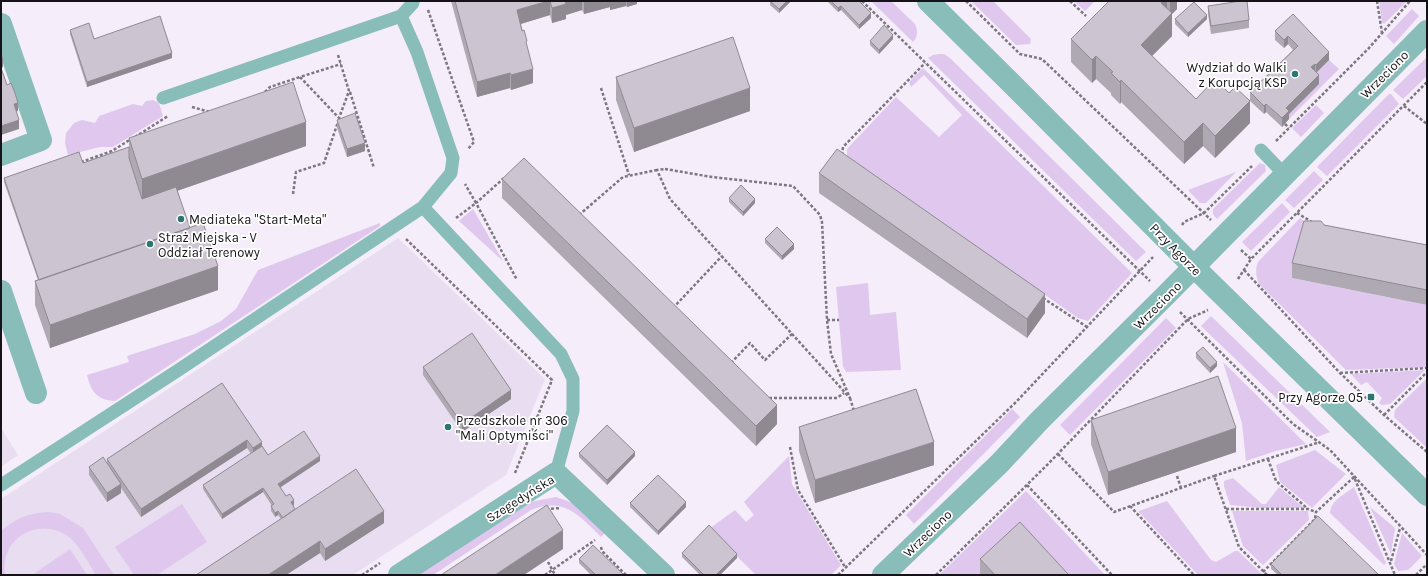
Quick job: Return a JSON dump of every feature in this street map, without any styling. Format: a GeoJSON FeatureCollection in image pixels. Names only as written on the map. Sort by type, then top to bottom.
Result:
{"type":"FeatureCollection","features":[{"type":"Feature","properties":{"kind":"street","name":"Przy Agorze"},"geometry":{"type":"LineString","coordinates":[[928,1],[1222,295],[1427,495]]}},
{"type":"Feature","properties":{"kind":"street"},"geometry":{"type":"LineString","coordinates":[[1,24],[41,140],[1,155]]}},
{"type":"Feature","properties":{"kind":"street","name":"Wrzeciono"},"geometry":{"type":"LineString","coordinates":[[883,575],[999,464],[1040,420],[1226,235],[1427,31]]}},
{"type":"Feature","properties":{"kind":"street"},"geometry":{"type":"LineString","coordinates":[[1,291],[36,393]]}},
{"type":"Feature","properties":{"kind":"street","name":"Szegedyńska"},"geometry":{"type":"LineString","coordinates":[[399,575],[556,473],[664,575]]}},
{"type":"Feature","properties":{"kind":"lane"},"geometry":{"type":"LineString","coordinates":[[163,98],[401,16],[413,3],[419,2]]}},
{"type":"Feature","properties":{"kind":"lane"},"geometry":{"type":"LineString","coordinates":[[1,485],[177,371],[423,207],[451,173],[453,158],[417,52],[401,16]]}},
{"type":"Feature","properties":{"kind":"lane"},"geometry":{"type":"LineString","coordinates":[[1263,151],[1285,175]]}},
{"type":"Feature","properties":{"kind":"lane"},"geometry":{"type":"LineString","coordinates":[[423,207],[561,354],[573,379],[573,411],[556,473]]}},
{"type":"Feature","properties":{"kind":"path"},"geometry":{"type":"LineString","coordinates":[[862,1],[1140,271],[1294,424],[1330,450],[1427,555]]}},
{"type":"Feature","properties":{"kind":"path"},"geometry":{"type":"LineString","coordinates":[[966,1],[1020,54],[1042,59],[1251,259]]}},
{"type":"Feature","properties":{"kind":"path"},"geometry":{"type":"LineString","coordinates":[[1070,1],[1086,16]]}},
{"type":"Feature","properties":{"kind":"path"},"geometry":{"type":"LineString","coordinates":[[1377,1],[1382,33]]}},
{"type":"Feature","properties":{"kind":"path"},"geometry":{"type":"LineString","coordinates":[[838,575],[1016,402],[1140,271],[1184,222],[1204,214],[1263,151],[1289,128],[1382,33],[1410,1]]}},
{"type":"Feature","properties":{"kind":"path"},"geometry":{"type":"LineString","coordinates":[[419,2],[474,142],[465,154]]}},
{"type":"Feature","properties":{"kind":"path"},"geometry":{"type":"LineString","coordinates":[[333,40],[374,168]]}},
{"type":"Feature","properties":{"kind":"path"},"geometry":{"type":"LineString","coordinates":[[847,160],[842,154],[843,148],[925,63]]}},
{"type":"Feature","properties":{"kind":"path"},"geometry":{"type":"LineString","coordinates":[[260,96],[270,87],[341,64]]}},
{"type":"Feature","properties":{"kind":"path"},"geometry":{"type":"LineString","coordinates":[[300,77],[339,118]]}},
{"type":"Feature","properties":{"kind":"path"},"geometry":{"type":"LineString","coordinates":[[936,575],[1058,454],[1188,319],[1207,311],[1239,278],[1251,259],[1427,82]]}},
{"type":"Feature","properties":{"kind":"path"},"geometry":{"type":"LineString","coordinates":[[601,88],[629,175]]}},
{"type":"Feature","properties":{"kind":"path"},"geometry":{"type":"LineString","coordinates":[[293,194],[296,172],[324,163],[350,91]]}},
{"type":"Feature","properties":{"kind":"path"},"geometry":{"type":"LineString","coordinates":[[1404,106],[1427,124]]}},
{"type":"Feature","properties":{"kind":"path"},"geometry":{"type":"LineString","coordinates":[[186,109],[192,107],[214,114]]}},
{"type":"Feature","properties":{"kind":"path"},"geometry":{"type":"LineString","coordinates":[[81,162],[112,151],[166,116],[173,114]]}},
{"type":"Feature","properties":{"kind":"path"},"geometry":{"type":"LineString","coordinates":[[1285,124],[1289,128]]}},
{"type":"Feature","properties":{"kind":"path"},"geometry":{"type":"LineString","coordinates":[[584,220],[578,214],[623,176],[657,170],[665,169],[712,177],[793,186],[820,216],[822,222],[827,320],[831,354],[850,398],[854,412]]}},
{"type":"Feature","properties":{"kind":"path"},"geometry":{"type":"LineString","coordinates":[[657,170],[670,199],[850,398]]}},
{"type":"Feature","properties":{"kind":"path"},"geometry":{"type":"LineString","coordinates":[[450,215],[454,219],[476,203],[505,178]]}},
{"type":"Feature","properties":{"kind":"path"},"geometry":{"type":"LineString","coordinates":[[462,180],[519,282],[508,272]]}},
{"type":"Feature","properties":{"kind":"path"},"geometry":{"type":"LineString","coordinates":[[1298,213],[1314,223]]}},
{"type":"Feature","properties":{"kind":"path"},"geometry":{"type":"LineString","coordinates":[[394,227],[552,380],[514,474]]}},
{"type":"Feature","properties":{"kind":"path"},"geometry":{"type":"LineString","coordinates":[[679,312],[674,307],[722,256]]}},
{"type":"Feature","properties":{"kind":"path"},"geometry":{"type":"LineString","coordinates":[[1244,270],[1340,373],[1384,415],[1427,452]]}},
{"type":"Feature","properties":{"kind":"path"},"geometry":{"type":"LineString","coordinates":[[1038,294],[1087,327]]}},
{"type":"Feature","properties":{"kind":"path"},"geometry":{"type":"LineString","coordinates":[[827,320],[839,320]]}},
{"type":"Feature","properties":{"kind":"path"},"geometry":{"type":"LineString","coordinates":[[731,363],[750,343],[765,360],[793,334]]}},
{"type":"Feature","properties":{"kind":"path"},"geometry":{"type":"LineString","coordinates":[[726,358],[736,368]]}},
{"type":"Feature","properties":{"kind":"path"},"geometry":{"type":"LineString","coordinates":[[1340,373],[1427,368]]}},
{"type":"Feature","properties":{"kind":"path"},"geometry":{"type":"LineString","coordinates":[[1384,415],[1427,372]]}},
{"type":"Feature","properties":{"kind":"path"},"geometry":{"type":"LineString","coordinates":[[767,398],[837,398],[844,393]]}},
{"type":"Feature","properties":{"kind":"path"},"geometry":{"type":"LineString","coordinates":[[1058,454],[1114,512],[1214,476],[1320,442]]}},
{"type":"Feature","properties":{"kind":"path"},"geometry":{"type":"LineString","coordinates":[[790,447],[798,490],[846,567]]}},
{"type":"Feature","properties":{"kind":"path"},"geometry":{"type":"LineString","coordinates":[[1268,459],[1276,481],[1308,509]]}},
{"type":"Feature","properties":{"kind":"path"},"geometry":{"type":"LineString","coordinates":[[1177,476],[1180,488]]}},
{"type":"Feature","properties":{"kind":"path"},"geometry":{"type":"LineString","coordinates":[[1214,476],[1239,548],[1267,575]]}},
{"type":"Feature","properties":{"kind":"path"},"geometry":{"type":"LineString","coordinates":[[1263,572],[1315,519],[1316,512],[1354,476]]}},
{"type":"Feature","properties":{"kind":"path"},"geometry":{"type":"LineString","coordinates":[[1354,476],[1395,575]]}},
{"type":"Feature","properties":{"kind":"path"},"geometry":{"type":"LineString","coordinates":[[1027,485],[1112,575]]}},
{"type":"Feature","properties":{"kind":"path"},"geometry":{"type":"LineString","coordinates":[[1130,506],[1194,575]]}},
{"type":"Feature","properties":{"kind":"path"},"geometry":{"type":"LineString","coordinates":[[542,510],[560,508],[566,511]]}},
{"type":"Feature","properties":{"kind":"path"},"geometry":{"type":"LineString","coordinates":[[1226,509],[1308,509],[1316,512]]}},
{"type":"Feature","properties":{"kind":"path"},"geometry":{"type":"LineString","coordinates":[[1390,563],[1400,527]]}},
{"type":"Feature","properties":{"kind":"path"},"geometry":{"type":"LineString","coordinates":[[545,575],[598,538]]}},
{"type":"Feature","properties":{"kind":"path"},"geometry":{"type":"LineString","coordinates":[[600,544],[602,551],[626,575]]}},
{"type":"Feature","properties":{"kind":"path"},"geometry":{"type":"LineString","coordinates":[[548,562],[555,575]]}},
{"type":"Feature","properties":{"kind":"path"},"geometry":{"type":"LineString","coordinates":[[1416,575],[1427,564]]}},
{"type":"Feature","properties":{"kind":"shaded area"},"geometry":{"type":"Polygon","coordinates":[[[871,1],[891,1],[915,24],[917,34],[913,42],[871,1]]]}},
{"type":"Feature","properties":{"kind":"shaded area"},"geometry":{"type":"Polygon","coordinates":[[[971,1],[993,1],[1031,39],[1030,44],[1016,45],[971,1]]]}},
{"type":"Feature","properties":{"kind":"shaded area"},"geometry":{"type":"Polygon","coordinates":[[[1074,1],[1095,1],[1085,11],[1074,1]]]}},
{"type":"Feature","properties":{"kind":"shaded area"},"geometry":{"type":"Polygon","coordinates":[[[1379,1],[1407,1],[1384,24],[1382,22],[1379,1]]]}},
{"type":"Feature","properties":{"kind":"shaded area"},"geometry":{"type":"Polygon","coordinates":[[[1412,9],[1419,16],[1394,44],[1386,36],[1412,9]]]}},
{"type":"Feature","properties":{"kind":"shaded area"},"geometry":{"type":"Polygon","coordinates":[[[939,54],[944,54],[950,58],[1146,252],[1136,261],[928,58],[939,54]]]}},
{"type":"Feature","properties":{"kind":"shaded area"},"geometry":{"type":"Polygon","coordinates":[[[1427,57],[1427,76],[1403,99],[1393,90],[1427,57]]]}},
{"type":"Feature","properties":{"kind":"shaded area"},"geometry":{"type":"Polygon","coordinates":[[[1329,60],[1339,69],[1289,119],[1286,117],[1319,84],[1316,73],[1329,60]]]}},
{"type":"Feature","properties":{"kind":"shaded area"},"geometry":{"type":"Polygon","coordinates":[[[923,68],[1132,273],[1088,321],[1078,318],[847,156],[847,149],[896,97],[939,137],[962,115],[924,75],[911,87],[909,82],[923,68]]]}},
{"type":"Feature","properties":{"kind":"shaded area"},"geometry":{"type":"Polygon","coordinates":[[[1389,94],[1391,94],[1399,104],[1327,176],[1317,167],[1389,94]]]}},
{"type":"Feature","properties":{"kind":"shaded area"},"geometry":{"type":"Polygon","coordinates":[[[153,100],[159,103],[163,116],[113,147],[100,147],[68,155],[65,143],[66,133],[74,123],[82,120],[95,123],[99,116],[133,104],[142,106],[146,101],[153,100]]]}},
{"type":"Feature","properties":{"kind":"shaded area"},"geometry":{"type":"Polygon","coordinates":[[[1316,105],[1324,113],[1301,137],[1292,128],[1316,105]]]}},
{"type":"Feature","properties":{"kind":"shaded area"},"geometry":{"type":"Polygon","coordinates":[[[1260,163],[1265,165],[1266,171],[1217,219],[1214,215],[1213,209],[1260,163]]]}},
{"type":"Feature","properties":{"kind":"shaded area"},"geometry":{"type":"Polygon","coordinates":[[[1314,171],[1323,180],[1294,208],[1285,200],[1314,171]]]}},
{"type":"Feature","properties":{"kind":"shaded area"},"geometry":{"type":"Polygon","coordinates":[[[1236,172],[1206,203],[1200,203],[1188,190],[1236,172]]]}},
{"type":"Feature","properties":{"kind":"shaded area"},"geometry":{"type":"Polygon","coordinates":[[[1282,203],[1290,212],[1251,251],[1242,242],[1282,203]]]}},
{"type":"Feature","properties":{"kind":"shaded area"},"geometry":{"type":"Polygon","coordinates":[[[473,209],[503,261],[459,221],[473,209]]]}},
{"type":"Feature","properties":{"kind":"shaded area"},"geometry":{"type":"Polygon","coordinates":[[[1300,218],[1321,234],[1292,278],[1427,305],[1427,367],[1346,370],[1259,284],[1256,273],[1258,262],[1300,218]]]}},
{"type":"Feature","properties":{"kind":"shaded area"},"geometry":{"type":"Polygon","coordinates":[[[380,223],[380,226],[115,401],[99,397],[93,390],[87,375],[129,362],[127,356],[195,334],[221,321],[236,309],[258,270],[380,223]]]}},
{"type":"Feature","properties":{"kind":"shaded area"},"geometry":{"type":"Polygon","coordinates":[[[398,238],[545,379],[506,475],[353,575],[1,575],[1,499],[398,238]]]}},
{"type":"Feature","properties":{"kind":"shaded area"},"geometry":{"type":"Polygon","coordinates":[[[868,283],[870,315],[896,312],[901,370],[846,372],[843,366],[836,287],[868,283]]]}},
{"type":"Feature","properties":{"kind":"shaded area"},"geometry":{"type":"Polygon","coordinates":[[[1211,316],[1330,432],[1317,437],[1201,326],[1211,316]]]}},
{"type":"Feature","properties":{"kind":"shaded area"},"geometry":{"type":"Polygon","coordinates":[[[1166,318],[1176,328],[1070,435],[1060,425],[1166,318]]]}},
{"type":"Feature","properties":{"kind":"shaded area"},"geometry":{"type":"Polygon","coordinates":[[[1223,362],[1306,444],[1276,451],[1246,461],[1242,423],[1223,362]]]}},
{"type":"Feature","properties":{"kind":"shaded area"},"geometry":{"type":"Polygon","coordinates":[[[1425,370],[1390,404],[1382,405],[1379,403],[1382,398],[1367,382],[1361,385],[1351,374],[1425,370]]]}},
{"type":"Feature","properties":{"kind":"shaded area"},"geometry":{"type":"Polygon","coordinates":[[[1427,378],[1427,448],[1394,417],[1395,410],[1427,378]]]}},
{"type":"Feature","properties":{"kind":"shaded area"},"geometry":{"type":"Polygon","coordinates":[[[1012,409],[1020,417],[914,524],[906,515],[1012,409]]]}},
{"type":"Feature","properties":{"kind":"shaded area"},"geometry":{"type":"Polygon","coordinates":[[[1,428],[18,455],[1,467],[1,428]]]}},
{"type":"Feature","properties":{"kind":"shaded area"},"geometry":{"type":"Polygon","coordinates":[[[1315,450],[1346,474],[1312,508],[1280,482],[1276,465],[1315,450]]]}},
{"type":"Feature","properties":{"kind":"shaded area"},"geometry":{"type":"Polygon","coordinates":[[[789,456],[792,484],[841,565],[831,575],[756,575],[709,529],[735,510],[746,522],[754,515],[744,502],[789,456]]]}},
{"type":"Feature","properties":{"kind":"shaded area"},"geometry":{"type":"Polygon","coordinates":[[[1233,478],[1262,504],[1266,504],[1279,487],[1304,508],[1262,508],[1230,505],[1224,486],[1224,481],[1233,478]]]}},
{"type":"Feature","properties":{"kind":"shaded area"},"geometry":{"type":"Polygon","coordinates":[[[1354,487],[1386,563],[1384,565],[1330,513],[1332,505],[1335,501],[1354,487]]]}},
{"type":"Feature","properties":{"kind":"shaded area"},"geometry":{"type":"Polygon","coordinates":[[[1026,491],[1105,575],[939,575],[1026,491]]]}},
{"type":"Feature","properties":{"kind":"shaded area"},"geometry":{"type":"Polygon","coordinates":[[[556,497],[576,504],[607,531],[601,537],[578,515],[570,510],[553,506],[543,507],[531,510],[433,575],[420,574],[530,502],[556,497]]]}},
{"type":"Feature","properties":{"kind":"shaded area"},"geometry":{"type":"Polygon","coordinates":[[[1167,501],[1211,560],[1216,562],[1235,551],[1238,551],[1263,575],[1198,575],[1139,512],[1167,501]]]}},
{"type":"Feature","properties":{"kind":"shaded area"},"geometry":{"type":"Polygon","coordinates":[[[182,504],[207,542],[157,575],[134,575],[115,547],[182,504]]]}},
{"type":"Feature","properties":{"kind":"shaded area"},"geometry":{"type":"Polygon","coordinates":[[[1370,507],[1395,528],[1391,554],[1370,507]]]}},
{"type":"Feature","properties":{"kind":"shaded area"},"geometry":{"type":"Polygon","coordinates":[[[1232,511],[1308,511],[1309,520],[1263,565],[1243,546],[1232,511]]]}},
{"type":"Feature","properties":{"kind":"shaded area"},"geometry":{"type":"Polygon","coordinates":[[[49,512],[60,514],[83,528],[114,575],[96,575],[79,548],[70,538],[55,530],[43,529],[32,530],[22,535],[14,542],[8,551],[5,562],[5,575],[1,575],[1,531],[23,517],[49,512]]]}},
{"type":"Feature","properties":{"kind":"shaded area"},"geometry":{"type":"Polygon","coordinates":[[[1402,533],[1422,556],[1408,570],[1398,571],[1394,564],[1402,533]]]}},
{"type":"Feature","properties":{"kind":"shaded area"},"geometry":{"type":"Polygon","coordinates":[[[70,549],[87,575],[32,575],[70,549]]]}},
{"type":"Feature","properties":{"kind":"building"},"geometry":{"type":"Polygon","coordinates":[[[455,1],[548,1],[517,10],[522,31],[524,30],[527,41],[533,69],[511,75],[510,73],[477,82],[455,1]]]}},
{"type":"Feature","properties":{"kind":"building"},"geometry":{"type":"Polygon","coordinates":[[[550,1],[565,1],[566,4],[552,8],[550,1]]]}},
{"type":"Feature","properties":{"kind":"building"},"geometry":{"type":"Polygon","coordinates":[[[770,1],[787,1],[779,9],[770,1]]]}},
{"type":"Feature","properties":{"kind":"building"},"geometry":{"type":"Polygon","coordinates":[[[831,1],[859,1],[871,13],[859,25],[841,6],[838,8],[831,1]]]}},
{"type":"Feature","properties":{"kind":"building"},"geometry":{"type":"Polygon","coordinates":[[[1109,1],[1163,1],[1161,3],[1172,13],[1141,45],[1196,99],[1215,79],[1229,93],[1235,87],[1250,101],[1215,136],[1203,123],[1184,142],[1121,80],[1120,82],[1111,73],[1113,72],[1096,56],[1092,60],[1071,39],[1109,1]]]}},
{"type":"Feature","properties":{"kind":"building"},"geometry":{"type":"Polygon","coordinates":[[[1247,1],[1249,20],[1211,26],[1208,6],[1247,1]]]}},
{"type":"Feature","properties":{"kind":"building"},"geometry":{"type":"Polygon","coordinates":[[[1194,2],[1207,15],[1188,33],[1175,19],[1194,2]]]}},
{"type":"Feature","properties":{"kind":"building","name":"Wydział do Walki z Korupcją KSP"},"geometry":{"type":"Polygon","coordinates":[[[1293,14],[1329,52],[1316,65],[1315,64],[1311,67],[1319,75],[1286,108],[1289,111],[1282,118],[1266,104],[1264,106],[1250,92],[1298,46],[1288,36],[1284,40],[1275,31],[1293,14]]]}},
{"type":"Feature","properties":{"kind":"building"},"geometry":{"type":"Polygon","coordinates":[[[160,16],[172,53],[87,82],[70,30],[89,23],[94,39],[160,16]]]}},
{"type":"Feature","properties":{"kind":"building"},"geometry":{"type":"Polygon","coordinates":[[[884,25],[893,35],[879,50],[870,41],[884,25]]]}},
{"type":"Feature","properties":{"kind":"building"},"geometry":{"type":"Polygon","coordinates":[[[733,37],[750,88],[634,128],[616,77],[733,37]]]}},
{"type":"Feature","properties":{"kind":"building"},"geometry":{"type":"Polygon","coordinates":[[[1,68],[7,85],[11,83],[15,93],[18,103],[14,104],[19,120],[1,126],[1,68]]]}},
{"type":"Feature","properties":{"kind":"building"},"geometry":{"type":"Polygon","coordinates":[[[293,82],[306,122],[142,179],[129,138],[293,82]]]}},
{"type":"Feature","properties":{"kind":"building"},"geometry":{"type":"Polygon","coordinates":[[[355,113],[365,143],[347,149],[337,120],[355,113]]]}},
{"type":"Feature","properties":{"kind":"building"},"geometry":{"type":"Polygon","coordinates":[[[129,147],[129,158],[142,199],[176,187],[190,228],[39,280],[4,178],[79,152],[83,163],[129,147]]]}},
{"type":"Feature","properties":{"kind":"building"},"geometry":{"type":"Polygon","coordinates":[[[837,149],[1045,294],[1027,319],[819,173],[837,149]]]}},
{"type":"Feature","properties":{"kind":"building"},"geometry":{"type":"Polygon","coordinates":[[[524,158],[777,405],[756,426],[502,179],[524,158]]]}},
{"type":"Feature","properties":{"kind":"building"},"geometry":{"type":"Polygon","coordinates":[[[741,185],[755,199],[743,212],[729,198],[741,185]]]}},
{"type":"Feature","properties":{"kind":"building"},"geometry":{"type":"Polygon","coordinates":[[[1304,221],[1321,221],[1324,225],[1427,245],[1427,290],[1292,263],[1304,221]]]}},
{"type":"Feature","properties":{"kind":"building"},"geometry":{"type":"Polygon","coordinates":[[[203,223],[218,266],[50,325],[35,281],[203,223]]]}},
{"type":"Feature","properties":{"kind":"building"},"geometry":{"type":"Polygon","coordinates":[[[777,227],[794,244],[782,256],[765,239],[777,227]]]}},
{"type":"Feature","properties":{"kind":"building"},"geometry":{"type":"Polygon","coordinates":[[[472,333],[511,390],[462,424],[423,367],[472,333]]]}},
{"type":"Feature","properties":{"kind":"building"},"geometry":{"type":"Polygon","coordinates":[[[1203,347],[1217,362],[1210,368],[1196,353],[1203,347]]]}},
{"type":"Feature","properties":{"kind":"building"},"geometry":{"type":"Polygon","coordinates":[[[1218,376],[1236,428],[1108,472],[1091,420],[1218,376]]]}},
{"type":"Feature","properties":{"kind":"building"},"geometry":{"type":"Polygon","coordinates":[[[222,383],[262,442],[253,448],[247,440],[141,509],[107,459],[222,383]]]}},
{"type":"Feature","properties":{"kind":"building"},"geometry":{"type":"Polygon","coordinates":[[[916,389],[934,442],[815,480],[799,427],[916,389]]]}},
{"type":"Feature","properties":{"kind":"building"},"geometry":{"type":"Polygon","coordinates":[[[607,425],[635,452],[607,480],[579,453],[607,425]]]}},
{"type":"Feature","properties":{"kind":"building"},"geometry":{"type":"Polygon","coordinates":[[[304,431],[320,456],[278,484],[286,496],[290,494],[294,500],[291,502],[295,509],[283,518],[278,511],[275,513],[271,506],[274,504],[263,488],[222,514],[203,485],[262,446],[268,455],[304,431]]]}},
{"type":"Feature","properties":{"kind":"building"},"geometry":{"type":"Polygon","coordinates":[[[103,457],[121,484],[107,493],[89,467],[103,457]]]}},
{"type":"Feature","properties":{"kind":"building"},"geometry":{"type":"Polygon","coordinates":[[[356,469],[384,511],[325,549],[320,541],[268,575],[196,575],[356,469]]]}},
{"type":"Feature","properties":{"kind":"building"},"geometry":{"type":"Polygon","coordinates":[[[658,475],[686,502],[658,531],[630,503],[658,475]]]}},
{"type":"Feature","properties":{"kind":"building"},"geometry":{"type":"Polygon","coordinates":[[[547,505],[563,530],[495,575],[441,575],[547,505]]]}},
{"type":"Feature","properties":{"kind":"building"},"geometry":{"type":"Polygon","coordinates":[[[1318,516],[1379,575],[1282,575],[1271,564],[1318,516]]]}},
{"type":"Feature","properties":{"kind":"building"},"geometry":{"type":"Polygon","coordinates":[[[1020,522],[1068,574],[1067,575],[995,575],[980,559],[1020,522]]]}},
{"type":"Feature","properties":{"kind":"building"},"geometry":{"type":"Polygon","coordinates":[[[709,525],[737,554],[716,575],[704,575],[682,553],[709,525]]]}},
{"type":"Feature","properties":{"kind":"building"},"geometry":{"type":"Polygon","coordinates":[[[593,545],[624,575],[596,575],[579,559],[593,545]]]}},
{"type":"Feature","properties":{"kind":"place","name":"Wydział do Walki z Korupcją KSP"},"geometry":{"type":"Point","coordinates":[1295,74]}},
{"type":"Feature","properties":{"kind":"place","name":"Mediateka \"Start-Meta\""},"geometry":{"type":"Point","coordinates":[181,219]}},
{"type":"Feature","properties":{"kind":"place","name":"Straż Miejska - V Oddział Terenowy"},"geometry":{"type":"Point","coordinates":[150,244]}},
{"type":"Feature","properties":{"kind":"place","name":"Przy Agorze 05"},"geometry":{"type":"Point","coordinates":[1371,397]}},
{"type":"Feature","properties":{"kind":"place","name":"Przedszkole nr 306 \"Mali Optymiści\""},"geometry":{"type":"Point","coordinates":[448,427]}}]}
